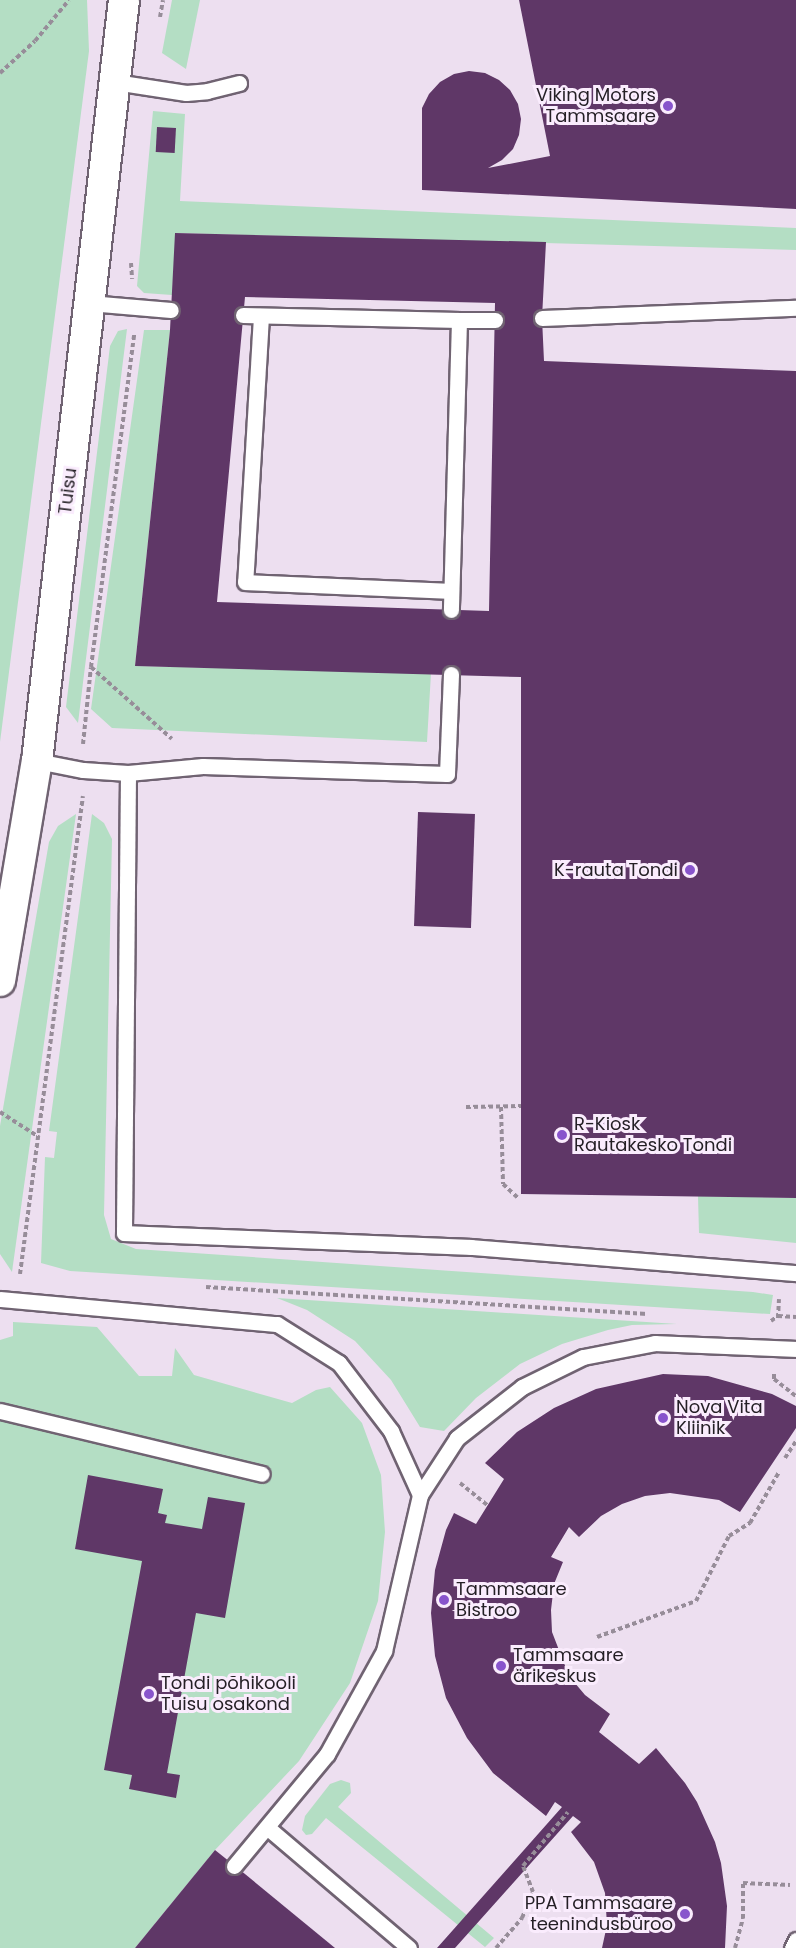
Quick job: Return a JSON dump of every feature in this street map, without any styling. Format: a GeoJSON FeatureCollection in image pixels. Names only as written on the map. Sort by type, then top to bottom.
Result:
{"type":"FeatureCollection","features":[{"type":"Feature","properties":{"kind":"street","name":"Tuisu"},"geometry":{"type":"LineString","coordinates":[[0,981],[37,760],[124,0]]}},
{"type":"Feature","properties":{"kind":"lane"},"geometry":{"type":"LineString","coordinates":[[115,82],[186,93],[207,92],[239,83]]}},
{"type":"Feature","properties":{"kind":"lane"},"geometry":{"type":"LineString","coordinates":[[89,303],[171,310]]}},
{"type":"Feature","properties":{"kind":"lane"},"geometry":{"type":"LineString","coordinates":[[542,318],[796,308]]}},
{"type":"Feature","properties":{"kind":"lane"},"geometry":{"type":"LineString","coordinates":[[243,315],[495,320]]}},
{"type":"Feature","properties":{"kind":"lane"},"geometry":{"type":"LineString","coordinates":[[261,316],[245,582],[451,591]]}},
{"type":"Feature","properties":{"kind":"lane"},"geometry":{"type":"LineString","coordinates":[[451,609],[459,320]]}},
{"type":"Feature","properties":{"kind":"lane"},"geometry":{"type":"LineString","coordinates":[[37,760],[83,770],[128,773],[203,766],[447,774],[451,674]]}},
{"type":"Feature","properties":{"kind":"lane"},"geometry":{"type":"LineString","coordinates":[[128,773],[124,1233],[471,1247],[796,1273]]}},
{"type":"Feature","properties":{"kind":"lane"},"geometry":{"type":"LineString","coordinates":[[0,1299],[278,1324],[339,1363],[391,1431],[420,1495]]}},
{"type":"Feature","properties":{"kind":"lane"},"geometry":{"type":"LineString","coordinates":[[234,1866],[268,1828],[327,1754],[384,1651],[420,1495],[457,1438],[522,1387],[583,1357],[655,1343],[796,1349]]}},
{"type":"Feature","properties":{"kind":"lane"},"geometry":{"type":"LineString","coordinates":[[0,1411],[262,1474]]}},
{"type":"Feature","properties":{"kind":"lane"},"geometry":{"type":"LineString","coordinates":[[268,1828],[409,1948]]}},
{"type":"Feature","properties":{"kind":"lane"},"geometry":{"type":"LineString","coordinates":[[792,1948],[796,1940]]}},
{"type":"Feature","properties":{"kind":"path"},"geometry":{"type":"LineString","coordinates":[[0,73],[35,41],[69,0]]}},
{"type":"Feature","properties":{"kind":"path"},"geometry":{"type":"LineString","coordinates":[[83,730],[134,330]]}},
{"type":"Feature","properties":{"kind":"path"},"geometry":{"type":"LineString","coordinates":[[91,667],[172,739]]}},
{"type":"Feature","properties":{"kind":"path"},"geometry":{"type":"LineString","coordinates":[[20,1278],[83,812]]}},
{"type":"Feature","properties":{"kind":"path"},"geometry":{"type":"LineString","coordinates":[[466,1107],[521,1106]]}},
{"type":"Feature","properties":{"kind":"path"},"geometry":{"type":"LineString","coordinates":[[501,1107],[503,1184],[518,1198]]}},
{"type":"Feature","properties":{"kind":"path"},"geometry":{"type":"LineString","coordinates":[[0,1112],[39,1137]]}},
{"type":"Feature","properties":{"kind":"path"},"geometry":{"type":"LineString","coordinates":[[21,1271],[30,1273]]}},
{"type":"Feature","properties":{"kind":"path"},"geometry":{"type":"LineString","coordinates":[[203,1287],[651,1315]]}},
{"type":"Feature","properties":{"kind":"path"},"geometry":{"type":"LineString","coordinates":[[778,1324],[779,1295]]}},
{"type":"Feature","properties":{"kind":"path"},"geometry":{"type":"LineString","coordinates":[[770,1322],[778,1316],[796,1317]]}},
{"type":"Feature","properties":{"kind":"path"},"geometry":{"type":"LineString","coordinates":[[774,1371],[774,1378],[796,1396]]}},
{"type":"Feature","properties":{"kind":"path"},"geometry":{"type":"LineString","coordinates":[[785,1458],[796,1441]]}},
{"type":"Feature","properties":{"kind":"path"},"geometry":{"type":"LineString","coordinates":[[597,1636],[696,1601],[729,1536],[750,1523],[779,1472]]}},
{"type":"Feature","properties":{"kind":"path"},"geometry":{"type":"LineString","coordinates":[[458,1482],[488,1504]]}},
{"type":"Feature","properties":{"kind":"path"},"geometry":{"type":"LineString","coordinates":[[496,1948],[522,1918],[533,1892],[524,1866],[568,1812]]}},
{"type":"Feature","properties":{"kind":"path"},"geometry":{"type":"LineString","coordinates":[[735,1948],[742,1918],[743,1883],[789,1886]]}},
{"type":"Feature","properties":{"kind":"green space"},"geometry":{"type":"Polygon","coordinates":[[[0,0],[87,0],[89,51],[0,742],[0,0]]]}},
{"type":"Feature","properties":{"kind":"green space"},"geometry":{"type":"Polygon","coordinates":[[[172,0],[200,0],[186,69],[162,53],[172,0]]]}},
{"type":"Feature","properties":{"kind":"green space"},"geometry":{"type":"Polygon","coordinates":[[[153,111],[185,114],[180,201],[796,228],[796,250],[176,233],[172,295],[144,293],[137,286],[153,111]]]}},
{"type":"Feature","properties":{"kind":"green space"},"geometry":{"type":"Polygon","coordinates":[[[127,329],[78,723],[66,707],[110,346],[118,331],[127,329]]]}},
{"type":"Feature","properties":{"kind":"green space"},"geometry":{"type":"Polygon","coordinates":[[[144,330],[170,330],[135,666],[431,673],[427,742],[112,728],[91,709],[144,330]]]}},
{"type":"Feature","properties":{"kind":"green space"},"geometry":{"type":"Polygon","coordinates":[[[76,814],[12,1272],[0,1254],[0,1126],[49,842],[58,826],[76,814]]]}},
{"type":"Feature","properties":{"kind":"green space"},"geometry":{"type":"Polygon","coordinates":[[[92,814],[104,823],[112,839],[104,1215],[111,1239],[136,1249],[753,1292],[773,1295],[770,1314],[70,1271],[41,1263],[45,1157],[54,1158],[57,1132],[49,1131],[92,814]]]}},
{"type":"Feature","properties":{"kind":"green space"},"geometry":{"type":"Polygon","coordinates":[[[698,1196],[796,1198],[796,1243],[699,1233],[698,1196]]]}},
{"type":"Feature","properties":{"kind":"green space"},"geometry":{"type":"Polygon","coordinates":[[[277,1298],[677,1324],[632,1325],[562,1344],[520,1364],[476,1398],[444,1431],[420,1427],[391,1380],[355,1341],[307,1310],[277,1298]]]}},
{"type":"Feature","properties":{"kind":"green space"},"geometry":{"type":"Polygon","coordinates":[[[13,1322],[97,1327],[139,1376],[172,1376],[175,1348],[194,1375],[292,1403],[316,1390],[330,1387],[362,1423],[381,1475],[385,1532],[378,1601],[350,1683],[299,1761],[215,1850],[135,1948],[0,1948],[0,1340],[13,1336],[13,1322]]]}},
{"type":"Feature","properties":{"kind":"green space"},"geometry":{"type":"Polygon","coordinates":[[[341,1780],[350,1783],[351,1793],[338,1807],[494,1938],[485,1947],[326,1818],[312,1834],[306,1835],[302,1830],[305,1816],[330,1784],[341,1780]]]}},
{"type":"Feature","properties":{"kind":"building","name":"Viking Motors Tammsaare"},"geometry":{"type":"Polygon","coordinates":[[[519,0],[796,0],[796,209],[422,190],[422,108],[429,94],[440,82],[454,74],[469,71],[485,73],[499,80],[510,90],[518,104],[521,119],[519,135],[513,149],[502,160],[488,168],[550,156],[519,0]]]}},
{"type":"Feature","properties":{"kind":"building"},"geometry":{"type":"Polygon","coordinates":[[[157,127],[176,128],[175,153],[156,152],[157,127]]]}},
{"type":"Feature","properties":{"kind":"building"},"geometry":{"type":"Polygon","coordinates":[[[175,233],[546,242],[542,318],[544,361],[796,371],[796,1198],[521,1194],[521,677],[135,666],[170,330],[175,233]],[[245,297],[217,602],[489,611],[495,303],[245,297]]]}},
{"type":"Feature","properties":{"kind":"building"},"geometry":{"type":"Polygon","coordinates":[[[418,812],[475,814],[471,928],[414,926],[418,812]]]}},
{"type":"Feature","properties":{"kind":"building","name":"Tammsaare ärikeskus"},"geometry":{"type":"Polygon","coordinates":[[[663,1374],[708,1376],[772,1394],[796,1406],[796,1428],[740,1512],[719,1500],[670,1493],[645,1496],[622,1504],[601,1516],[579,1537],[569,1527],[551,1557],[563,1562],[554,1584],[551,1610],[552,1632],[569,1676],[585,1695],[610,1714],[599,1732],[639,1764],[656,1748],[685,1783],[697,1802],[715,1842],[721,1863],[727,1906],[725,1948],[602,1948],[607,1925],[605,1893],[594,1862],[571,1832],[581,1822],[573,1816],[455,1948],[437,1948],[562,1807],[555,1802],[546,1816],[493,1773],[467,1738],[446,1698],[435,1656],[431,1613],[435,1570],[446,1530],[454,1513],[476,1524],[504,1479],[485,1463],[517,1432],[554,1408],[596,1389],[663,1374]]]}},
{"type":"Feature","properties":{"kind":"building","name":"Tondi põhikooli Tuisu osakond"},"geometry":{"type":"Polygon","coordinates":[[[88,1475],[163,1489],[158,1513],[167,1515],[165,1523],[202,1529],[208,1497],[245,1503],[225,1618],[196,1613],[167,1773],[180,1775],[176,1798],[129,1789],[132,1775],[104,1770],[142,1561],[75,1549],[88,1475]]]}},
{"type":"Feature","properties":{"kind":"building"},"geometry":{"type":"Polygon","coordinates":[[[215,1850],[245,1874],[335,1948],[135,1948],[215,1850]]]}},
{"type":"Feature","properties":{"kind":"place","name":"Viking Motors Tammsaare"},"geometry":{"type":"Point","coordinates":[668,106]}},
{"type":"Feature","properties":{"kind":"place","name":"K-rauta Tondi"},"geometry":{"type":"Point","coordinates":[690,870]}},
{"type":"Feature","properties":{"kind":"place","name":"R-Kiosk Rautakesko Tondi"},"geometry":{"type":"Point","coordinates":[562,1135]}},
{"type":"Feature","properties":{"kind":"place","name":"Nova Vita Kliinik"},"geometry":{"type":"Point","coordinates":[663,1418]}},
{"type":"Feature","properties":{"kind":"place","name":"Tammsaare Bistroo"},"geometry":{"type":"Point","coordinates":[444,1600]}},
{"type":"Feature","properties":{"kind":"place","name":"Tammsaare ärikeskus"},"geometry":{"type":"Point","coordinates":[501,1666]}},
{"type":"Feature","properties":{"kind":"place","name":"Tondi põhikooli Tuisu osakond"},"geometry":{"type":"Point","coordinates":[149,1694]}},
{"type":"Feature","properties":{"kind":"place","name":"PPA Tammsaare teenindusbüroo"},"geometry":{"type":"Point","coordinates":[685,1914]}}]}
